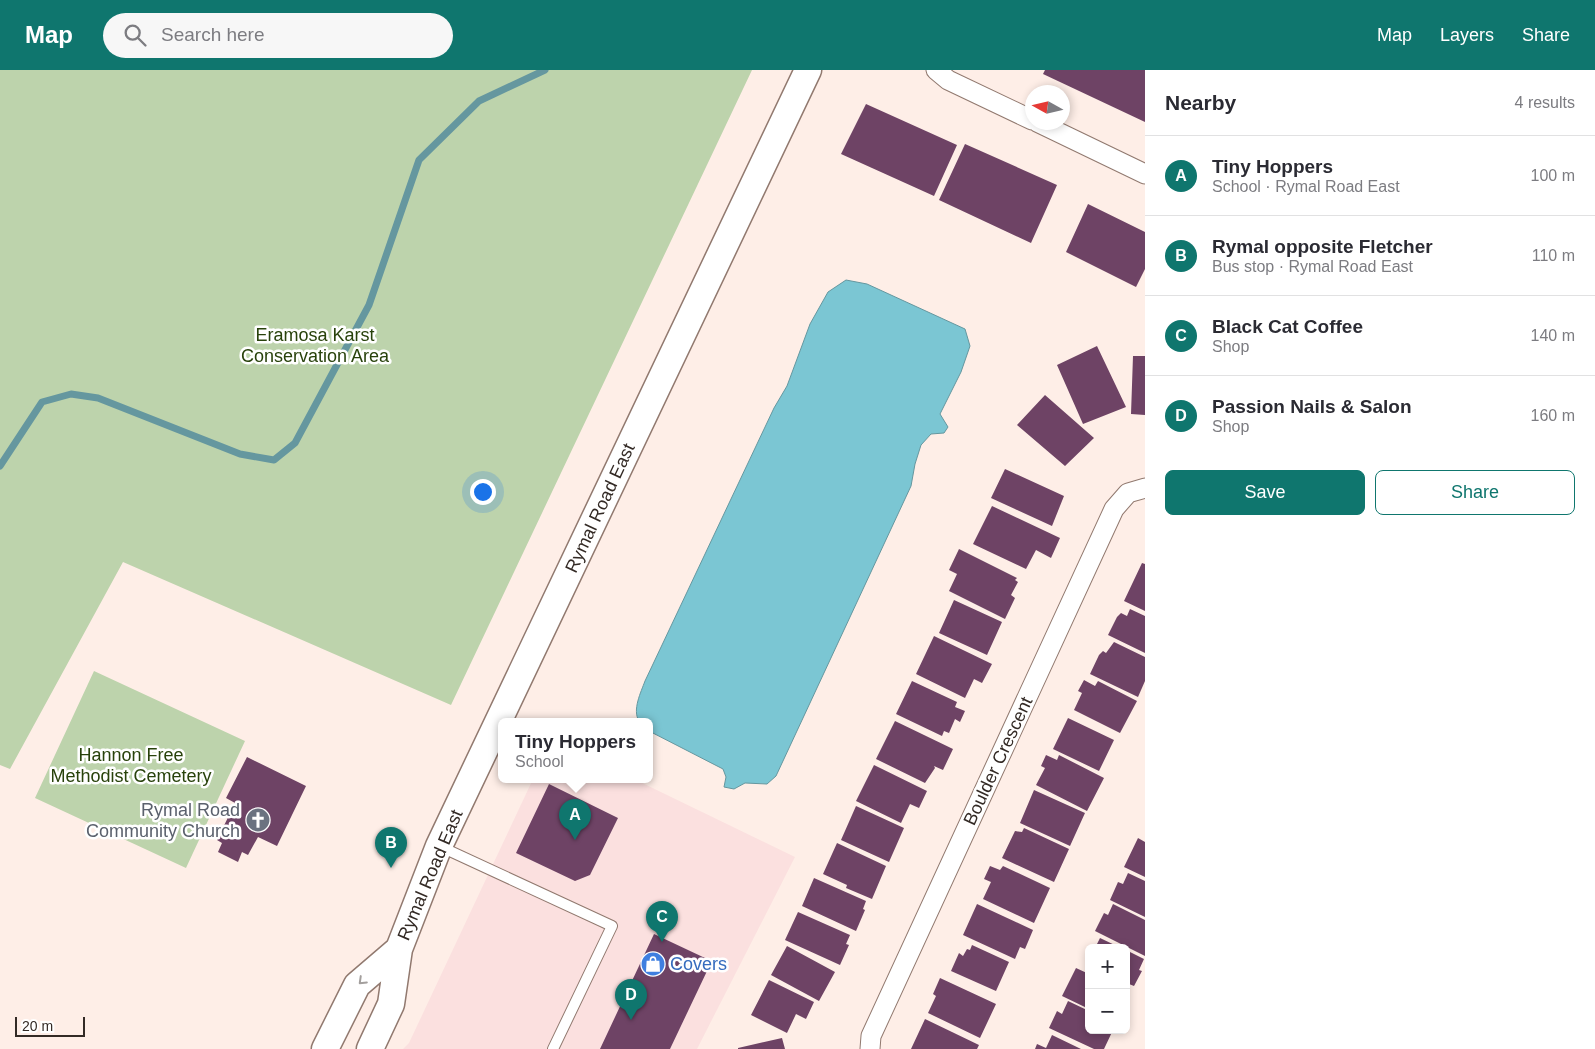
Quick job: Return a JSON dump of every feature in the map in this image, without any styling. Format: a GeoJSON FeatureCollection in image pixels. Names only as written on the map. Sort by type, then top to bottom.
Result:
{"type":"FeatureCollection","features":[{"type":"Feature","properties":{"kind":"main road","name":"Rymal Road East"},"geometry":{"type":"LineString","coordinates":[[500,718],[808,70]]}},
{"type":"Feature","properties":{"kind":"main road","name":"Rymal Road East"},"geometry":{"type":"LineString","coordinates":[[370,1049],[391,1004],[399,949],[439,846],[498,722]]}},
{"type":"Feature","properties":{"kind":"main road","name":"Rymal Road East"},"geometry":{"type":"LineString","coordinates":[[325,1049],[357,985],[399,949]]}},
{"type":"Feature","properties":{"kind":"street"},"geometry":{"type":"LineString","coordinates":[[936,70],[948,80],[1025,117]]}},
{"type":"Feature","properties":{"kind":"street"},"geometry":{"type":"LineString","coordinates":[[1054,130],[1145,174]]}},
{"type":"Feature","properties":{"kind":"street","name":"Boulder Crescent"},"geometry":{"type":"LineString","coordinates":[[870,1049],[871,1036],[1114,509],[1128,493],[1145,488]]}},
{"type":"Feature","properties":{"kind":"lane"},"geometry":{"type":"LineString","coordinates":[[439,846],[612,926],[553,1049]]}},
{"type":"Feature","properties":{"kind":"shaded area"},"geometry":{"type":"Polygon","coordinates":[[[531,783],[642,783],[795,857],[697,1049],[403,1049],[409,1043],[531,783]]]}},
{"type":"Feature","properties":{"kind":"green space","name":"Eramosa Karst Conservation Area"},"geometry":{"type":"Polygon","coordinates":[[[0,70],[752,70],[451,705],[123,562],[10,769],[0,765],[0,70]]]}},
{"type":"Feature","properties":{"kind":"green space","name":"Hannon Free Methodist Cemetery"},"geometry":{"type":"Polygon","coordinates":[[[94,671],[245,741],[186,868],[35,798],[94,671]]]}},
{"type":"Feature","properties":{"kind":"water"},"geometry":{"type":"Polygon","coordinates":[[[846,280],[867,284],[965,329],[970,346],[961,372],[940,414],[948,427],[944,433],[931,434],[921,445],[911,486],[776,776],[767,784],[745,783],[734,789],[724,787],[726,777],[723,769],[653,733],[653,718],[637,717],[638,701],[645,681],[774,408],[787,386],[810,324],[828,292],[846,280]]]}},
{"type":"Feature","properties":{"kind":"building"},"geometry":{"type":"Polygon","coordinates":[[[1045,70],[1145,70],[1145,122],[1070,87],[1070,85],[1043,74],[1045,70]]]}},
{"type":"Feature","properties":{"kind":"building"},"geometry":{"type":"Polygon","coordinates":[[[866,104],[957,145],[934,196],[841,154],[866,104]]]}},
{"type":"Feature","properties":{"kind":"building"},"geometry":{"type":"Polygon","coordinates":[[[965,144],[1057,185],[1031,243],[939,200],[965,144]]]}},
{"type":"Feature","properties":{"kind":"building"},"geometry":{"type":"Polygon","coordinates":[[[1088,204],[1145,232],[1145,269],[1136,287],[1066,252],[1088,204]]]}},
{"type":"Feature","properties":{"kind":"building"},"geometry":{"type":"Polygon","coordinates":[[[1097,346],[1126,407],[1083,424],[1057,365],[1097,346]]]}},
{"type":"Feature","properties":{"kind":"building"},"geometry":{"type":"Polygon","coordinates":[[[1133,356],[1145,356],[1145,415],[1131,414],[1133,356]]]}},
{"type":"Feature","properties":{"kind":"building"},"geometry":{"type":"Polygon","coordinates":[[[1045,395],[1094,438],[1065,466],[1017,425],[1045,395]]]}},
{"type":"Feature","properties":{"kind":"building"},"geometry":{"type":"Polygon","coordinates":[[[1005,469],[1064,496],[1052,526],[991,498],[1005,469]]]}},
{"type":"Feature","properties":{"kind":"building"},"geometry":{"type":"Polygon","coordinates":[[[992,506],[1060,538],[1051,558],[1036,550],[1026,569],[973,544],[992,506]]]}},
{"type":"Feature","properties":{"kind":"building"},"geometry":{"type":"Polygon","coordinates":[[[959,549],[1017,578],[1015,580],[1018,582],[1011,595],[1015,598],[1005,619],[949,591],[957,574],[949,570],[959,549]]]}},
{"type":"Feature","properties":{"kind":"building"},"geometry":{"type":"Polygon","coordinates":[[[1142,563],[1145,564],[1145,611],[1124,601],[1142,563]]]}},
{"type":"Feature","properties":{"kind":"building"},"geometry":{"type":"Polygon","coordinates":[[[954,600],[1002,622],[987,655],[939,633],[954,600]]]}},
{"type":"Feature","properties":{"kind":"building"},"geometry":{"type":"Polygon","coordinates":[[[1130,609],[1145,616],[1145,653],[1108,635],[1117,617],[1121,613],[1127,616],[1130,609]]]}},
{"type":"Feature","properties":{"kind":"building"},"geometry":{"type":"Polygon","coordinates":[[[934,636],[992,664],[982,683],[974,679],[965,698],[916,674],[934,636]]]}},
{"type":"Feature","properties":{"kind":"building"},"geometry":{"type":"Polygon","coordinates":[[[1114,642],[1145,657],[1145,681],[1138,697],[1090,674],[1099,655],[1103,651],[1106,653],[1114,642]]]}},
{"type":"Feature","properties":{"kind":"building"},"geometry":{"type":"Polygon","coordinates":[[[1084,680],[1095,686],[1098,681],[1137,701],[1120,733],[1074,710],[1082,693],[1078,691],[1084,680]]]}},
{"type":"Feature","properties":{"kind":"building"},"geometry":{"type":"Polygon","coordinates":[[[912,681],[957,702],[955,707],[965,711],[960,722],[955,719],[949,733],[944,731],[942,736],[896,714],[912,681]]]}},
{"type":"Feature","properties":{"kind":"building"},"geometry":{"type":"Polygon","coordinates":[[[1068,718],[1114,740],[1099,771],[1053,749],[1068,718]]]}},
{"type":"Feature","properties":{"kind":"building"},"geometry":{"type":"Polygon","coordinates":[[[895,721],[953,749],[943,770],[934,766],[935,768],[925,783],[876,759],[895,721]]]}},
{"type":"Feature","properties":{"kind":"building"},"geometry":{"type":"Polygon","coordinates":[[[1046,755],[1057,760],[1059,755],[1104,778],[1087,811],[1036,785],[1045,768],[1041,766],[1046,755]]]}},
{"type":"Feature","properties":{"kind":"building","name":"Rymal Road Community Church"},"geometry":{"type":"Polygon","coordinates":[[[247,757],[306,786],[277,846],[258,837],[248,855],[242,852],[238,862],[218,852],[222,843],[217,840],[235,803],[226,798],[247,757]]]}},
{"type":"Feature","properties":{"kind":"building"},"geometry":{"type":"Polygon","coordinates":[[[874,765],[927,791],[919,808],[910,804],[901,823],[856,801],[874,765]]]}},
{"type":"Feature","properties":{"kind":"building"},"geometry":{"type":"Polygon","coordinates":[[[549,784],[618,818],[590,875],[575,881],[516,853],[549,784]]]}},
{"type":"Feature","properties":{"kind":"building"},"geometry":{"type":"Polygon","coordinates":[[[1034,790],[1085,813],[1070,846],[1020,823],[1034,790]]]}},
{"type":"Feature","properties":{"kind":"building"},"geometry":{"type":"Polygon","coordinates":[[[856,806],[904,828],[889,862],[841,840],[856,806]]]}},
{"type":"Feature","properties":{"kind":"building"},"geometry":{"type":"Polygon","coordinates":[[[1024,828],[1069,849],[1054,882],[1002,858],[1015,831],[1022,832],[1024,828]]]}},
{"type":"Feature","properties":{"kind":"building"},"geometry":{"type":"Polygon","coordinates":[[[1138,838],[1145,842],[1145,877],[1124,867],[1138,838]]]}},
{"type":"Feature","properties":{"kind":"building"},"geometry":{"type":"Polygon","coordinates":[[[837,843],[886,866],[872,899],[846,888],[847,885],[823,874],[837,843]]]}},
{"type":"Feature","properties":{"kind":"building"},"geometry":{"type":"Polygon","coordinates":[[[990,866],[1000,870],[1003,866],[1050,888],[1034,923],[983,899],[991,882],[984,879],[990,866]]]}},
{"type":"Feature","properties":{"kind":"building"},"geometry":{"type":"Polygon","coordinates":[[[1128,873],[1145,881],[1145,917],[1110,900],[1118,882],[1123,884],[1128,873]]]}},
{"type":"Feature","properties":{"kind":"building"},"geometry":{"type":"Polygon","coordinates":[[[814,878],[866,901],[863,909],[865,910],[856,931],[802,906],[814,878]]]}},
{"type":"Feature","properties":{"kind":"building"},"geometry":{"type":"Polygon","coordinates":[[[977,904],[1033,930],[1025,949],[1020,947],[1015,959],[963,935],[977,904]]]}},
{"type":"Feature","properties":{"kind":"building"},"geometry":{"type":"Polygon","coordinates":[[[1113,904],[1145,920],[1145,956],[1130,948],[1130,944],[1121,944],[1095,931],[1104,913],[1108,915],[1113,904]]]}},
{"type":"Feature","properties":{"kind":"building"},"geometry":{"type":"Polygon","coordinates":[[[798,912],[850,935],[846,944],[849,945],[840,965],[785,940],[798,912]]]}},
{"type":"Feature","properties":{"kind":"building"},"geometry":{"type":"Polygon","coordinates":[[[654,934],[705,958],[708,969],[670,1049],[600,1049],[654,934]]]}},
{"type":"Feature","properties":{"kind":"building"},"geometry":{"type":"Polygon","coordinates":[[[1100,938],[1113,944],[1097,944],[1100,938]]]}},
{"type":"Feature","properties":{"kind":"building"},"geometry":{"type":"Polygon","coordinates":[[[972,945],[1009,962],[996,991],[951,971],[959,953],[963,956],[967,949],[970,950],[972,945]]]}},
{"type":"Feature","properties":{"kind":"building"},"geometry":{"type":"Polygon","coordinates":[[[787,946],[835,972],[819,1001],[771,975],[787,946]]]}},
{"type":"Feature","properties":{"kind":"building"},"geometry":{"type":"Polygon","coordinates":[[[1130,952],[1144,959],[1139,970],[1142,971],[1134,986],[1130,984],[1130,952]]]}},
{"type":"Feature","properties":{"kind":"building"},"geometry":{"type":"Polygon","coordinates":[[[1076,968],[1085,972],[1085,1007],[1062,996],[1076,968]]]}},
{"type":"Feature","properties":{"kind":"building"},"geometry":{"type":"Polygon","coordinates":[[[940,978],[996,1004],[980,1038],[928,1013],[936,996],[933,994],[940,978]]]}},
{"type":"Feature","properties":{"kind":"building"},"geometry":{"type":"Polygon","coordinates":[[[769,980],[814,1002],[806,1019],[796,1014],[787,1033],[751,1015],[769,980]]]}},
{"type":"Feature","properties":{"kind":"building"},"geometry":{"type":"Polygon","coordinates":[[[1068,1001],[1085,1009],[1085,1034],[1111,1034],[1104,1049],[1094,1049],[1049,1028],[1057,1011],[1062,1014],[1068,1001]]]}},
{"type":"Feature","properties":{"kind":"building"},"geometry":{"type":"Polygon","coordinates":[[[925,1019],[979,1045],[977,1049],[911,1049],[925,1019]]]}},
{"type":"Feature","properties":{"kind":"building"},"geometry":{"type":"Polygon","coordinates":[[[1052,1035],[1081,1049],[1035,1049],[1037,1044],[1046,1048],[1052,1035]]]}},
{"type":"Feature","properties":{"kind":"building"},"geometry":{"type":"Polygon","coordinates":[[[782,1038],[785,1049],[738,1049],[738,1048],[782,1038]]]}},
{"type":"Feature","properties":{"kind":"waterway"},"geometry":{"type":"LineString","coordinates":[[0,466],[42,402],[71,394],[98,398],[240,454],[274,460],[295,443],[369,305],[419,160],[479,101],[545,70]]}},
{"type":"Feature","properties":{"kind":"place","name":"Rymal Road Community Church"},"geometry":{"type":"Point","coordinates":[258,820]}},
{"type":"Feature","properties":{"kind":"place","name":"Tiny Hoppers"},"geometry":{"type":"Point","coordinates":[575,840]}},
{"type":"Feature","properties":{"kind":"place","name":"Rymal opposite Fletcher"},"geometry":{"type":"Point","coordinates":[391,868]}},
{"type":"Feature","properties":{"kind":"place","name":"Black Cat Coffee"},"geometry":{"type":"Point","coordinates":[662,942]}},
{"type":"Feature","properties":{"kind":"place","name":"Covers"},"geometry":{"type":"Point","coordinates":[653,964]}},
{"type":"Feature","properties":{"kind":"place","name":"Passion Nails & Salon"},"geometry":{"type":"Point","coordinates":[631,1020]}}]}
